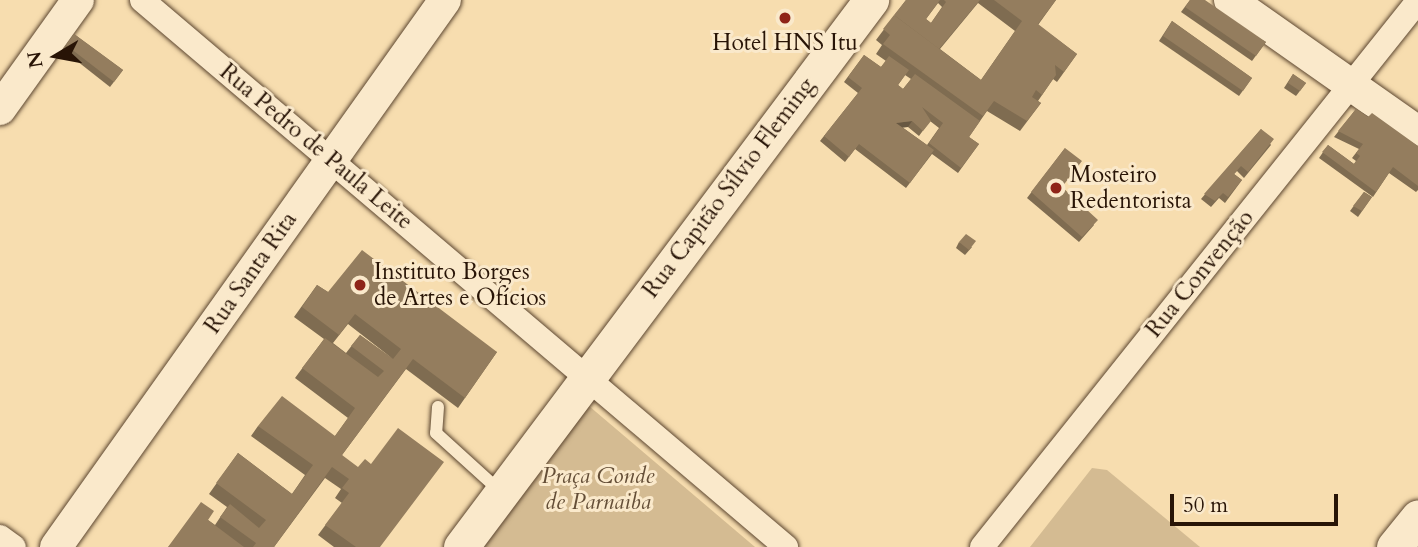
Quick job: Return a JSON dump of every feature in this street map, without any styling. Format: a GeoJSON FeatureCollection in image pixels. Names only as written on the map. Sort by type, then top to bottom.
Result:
{"type":"FeatureCollection","features":[{"type":"Feature","properties":{"kind":"main road","name":"Rua Capitão Sílvio Fleming"},"geometry":{"type":"LineString","coordinates":[[586,377],[871,0]]}},
{"type":"Feature","properties":{"kind":"main road"},"geometry":{"type":"LineString","coordinates":[[461,547],[586,377]]}},
{"type":"Feature","properties":{"kind":"main road"},"geometry":{"type":"LineString","coordinates":[[1394,547],[1418,517]]}},
{"type":"Feature","properties":{"kind":"street"},"geometry":{"type":"LineString","coordinates":[[0,109],[78,0]]}},
{"type":"Feature","properties":{"kind":"street","name":"Rua Pedro de Paula Leite"},"geometry":{"type":"LineString","coordinates":[[142,0],[586,377]]}},
{"type":"Feature","properties":{"kind":"street","name":"Rua Santa Rita"},"geometry":{"type":"LineString","coordinates":[[56,547],[445,0]]}},
{"type":"Feature","properties":{"kind":"street"},"geometry":{"type":"LineString","coordinates":[[1230,0],[1418,132]]}},
{"type":"Feature","properties":{"kind":"street","name":"Rua Convenção"},"geometry":{"type":"LineString","coordinates":[[982,547],[1418,1]]}},
{"type":"Feature","properties":{"kind":"street"},"geometry":{"type":"LineString","coordinates":[[586,377],[786,547]]}},
{"type":"Feature","properties":{"kind":"street"},"geometry":{"type":"LineString","coordinates":[[0,537],[14,547]]}},
{"type":"Feature","properties":{"kind":"lane"},"geometry":{"type":"LineString","coordinates":[[438,407],[436,433],[502,492]]}},
{"type":"Feature","properties":{"kind":"green space","name":"Praça Conde de Parnaiba"},"geometry":{"type":"Polygon","coordinates":[[[589,406],[755,547],[484,547],[589,406]]]}},
{"type":"Feature","properties":{"kind":"green space"},"geometry":{"type":"Polygon","coordinates":[[[1092,468],[1107,470],[1200,547],[1030,547],[1092,468]]]}},
{"type":"Feature","properties":{"kind":"building"},"geometry":{"type":"Polygon","coordinates":[[[906,0],[940,0],[926,19],[931,23],[946,2],[944,0],[980,0],[939,49],[894,15],[906,0]]]}},
{"type":"Feature","properties":{"kind":"building"},"geometry":{"type":"Polygon","coordinates":[[[994,0],[1056,0],[1038,24],[1077,54],[1064,72],[1055,65],[1056,75],[1042,95],[1036,90],[1032,97],[1041,103],[1027,121],[994,101],[983,116],[883,44],[890,35],[883,29],[894,15],[981,80],[1022,21],[994,0]]]}},
{"type":"Feature","properties":{"kind":"building"},"geometry":{"type":"Polygon","coordinates":[[[1190,0],[1205,0],[1266,42],[1256,56],[1185,7],[1190,0]]]}},
{"type":"Feature","properties":{"kind":"building"},"geometry":{"type":"Polygon","coordinates":[[[1172,21],[1252,78],[1243,91],[1163,36],[1172,21]]]}},
{"type":"Feature","properties":{"kind":"building"},"geometry":{"type":"Polygon","coordinates":[[[74,34],[123,70],[114,82],[66,45],[74,34]]]}},
{"type":"Feature","properties":{"kind":"building"},"geometry":{"type":"Polygon","coordinates":[[[864,55],[881,67],[889,56],[909,70],[898,85],[903,89],[915,74],[980,121],[969,137],[979,144],[961,168],[929,143],[943,123],[922,107],[931,121],[923,131],[912,121],[896,123],[934,150],[910,183],[859,144],[849,157],[824,136],[862,88],[848,77],[864,55]]]}},
{"type":"Feature","properties":{"kind":"building"},"geometry":{"type":"Polygon","coordinates":[[[1293,74],[1306,83],[1300,91],[1288,83],[1293,74]]]}},
{"type":"Feature","properties":{"kind":"building"},"geometry":{"type":"Polygon","coordinates":[[[1356,109],[1368,117],[1372,113],[1418,146],[1418,186],[1393,167],[1376,192],[1322,152],[1328,145],[1354,164],[1360,156],[1356,153],[1363,144],[1338,131],[1356,109]]]}},
{"type":"Feature","properties":{"kind":"building"},"geometry":{"type":"Polygon","coordinates":[[[1261,129],[1274,139],[1248,172],[1241,166],[1234,174],[1242,180],[1228,197],[1223,193],[1215,201],[1204,194],[1261,129]]]}},
{"type":"Feature","properties":{"kind":"building"},"geometry":{"type":"Polygon","coordinates":[[[1065,148],[1082,161],[1062,187],[1098,220],[1082,237],[1031,192],[1065,148]]]}},
{"type":"Feature","properties":{"kind":"building"},"geometry":{"type":"Polygon","coordinates":[[[1364,192],[1372,197],[1362,211],[1353,206],[1364,192]]]}},
{"type":"Feature","properties":{"kind":"building"},"geometry":{"type":"Polygon","coordinates":[[[966,234],[976,241],[969,250],[959,242],[966,234]]]}},
{"type":"Feature","properties":{"kind":"building"},"geometry":{"type":"Polygon","coordinates":[[[362,250],[497,352],[465,398],[413,359],[342,455],[358,467],[365,459],[371,464],[398,428],[444,462],[380,547],[356,547],[325,525],[349,493],[342,488],[349,479],[332,467],[274,547],[253,547],[256,543],[220,517],[230,504],[259,528],[266,520],[216,483],[238,453],[292,494],[313,465],[258,426],[282,396],[335,436],[355,408],[302,368],[325,338],[378,377],[384,371],[351,346],[360,335],[393,359],[401,349],[355,314],[339,335],[302,307],[317,285],[328,292],[362,250]]]}},
{"type":"Feature","properties":{"kind":"building"},"geometry":{"type":"Polygon","coordinates":[[[201,502],[214,511],[208,520],[244,547],[168,547],[201,502]]]}},
{"type":"Feature","properties":{"kind":"place","name":"Hotel HNS Itu"},"geometry":{"type":"Point","coordinates":[785,18]}},
{"type":"Feature","properties":{"kind":"place","name":"Mosteiro Redentorista"},"geometry":{"type":"Point","coordinates":[1056,188]}},
{"type":"Feature","properties":{"kind":"place","name":"Instituto Borges de Artes e Ofícios"},"geometry":{"type":"Point","coordinates":[360,285]}}]}
